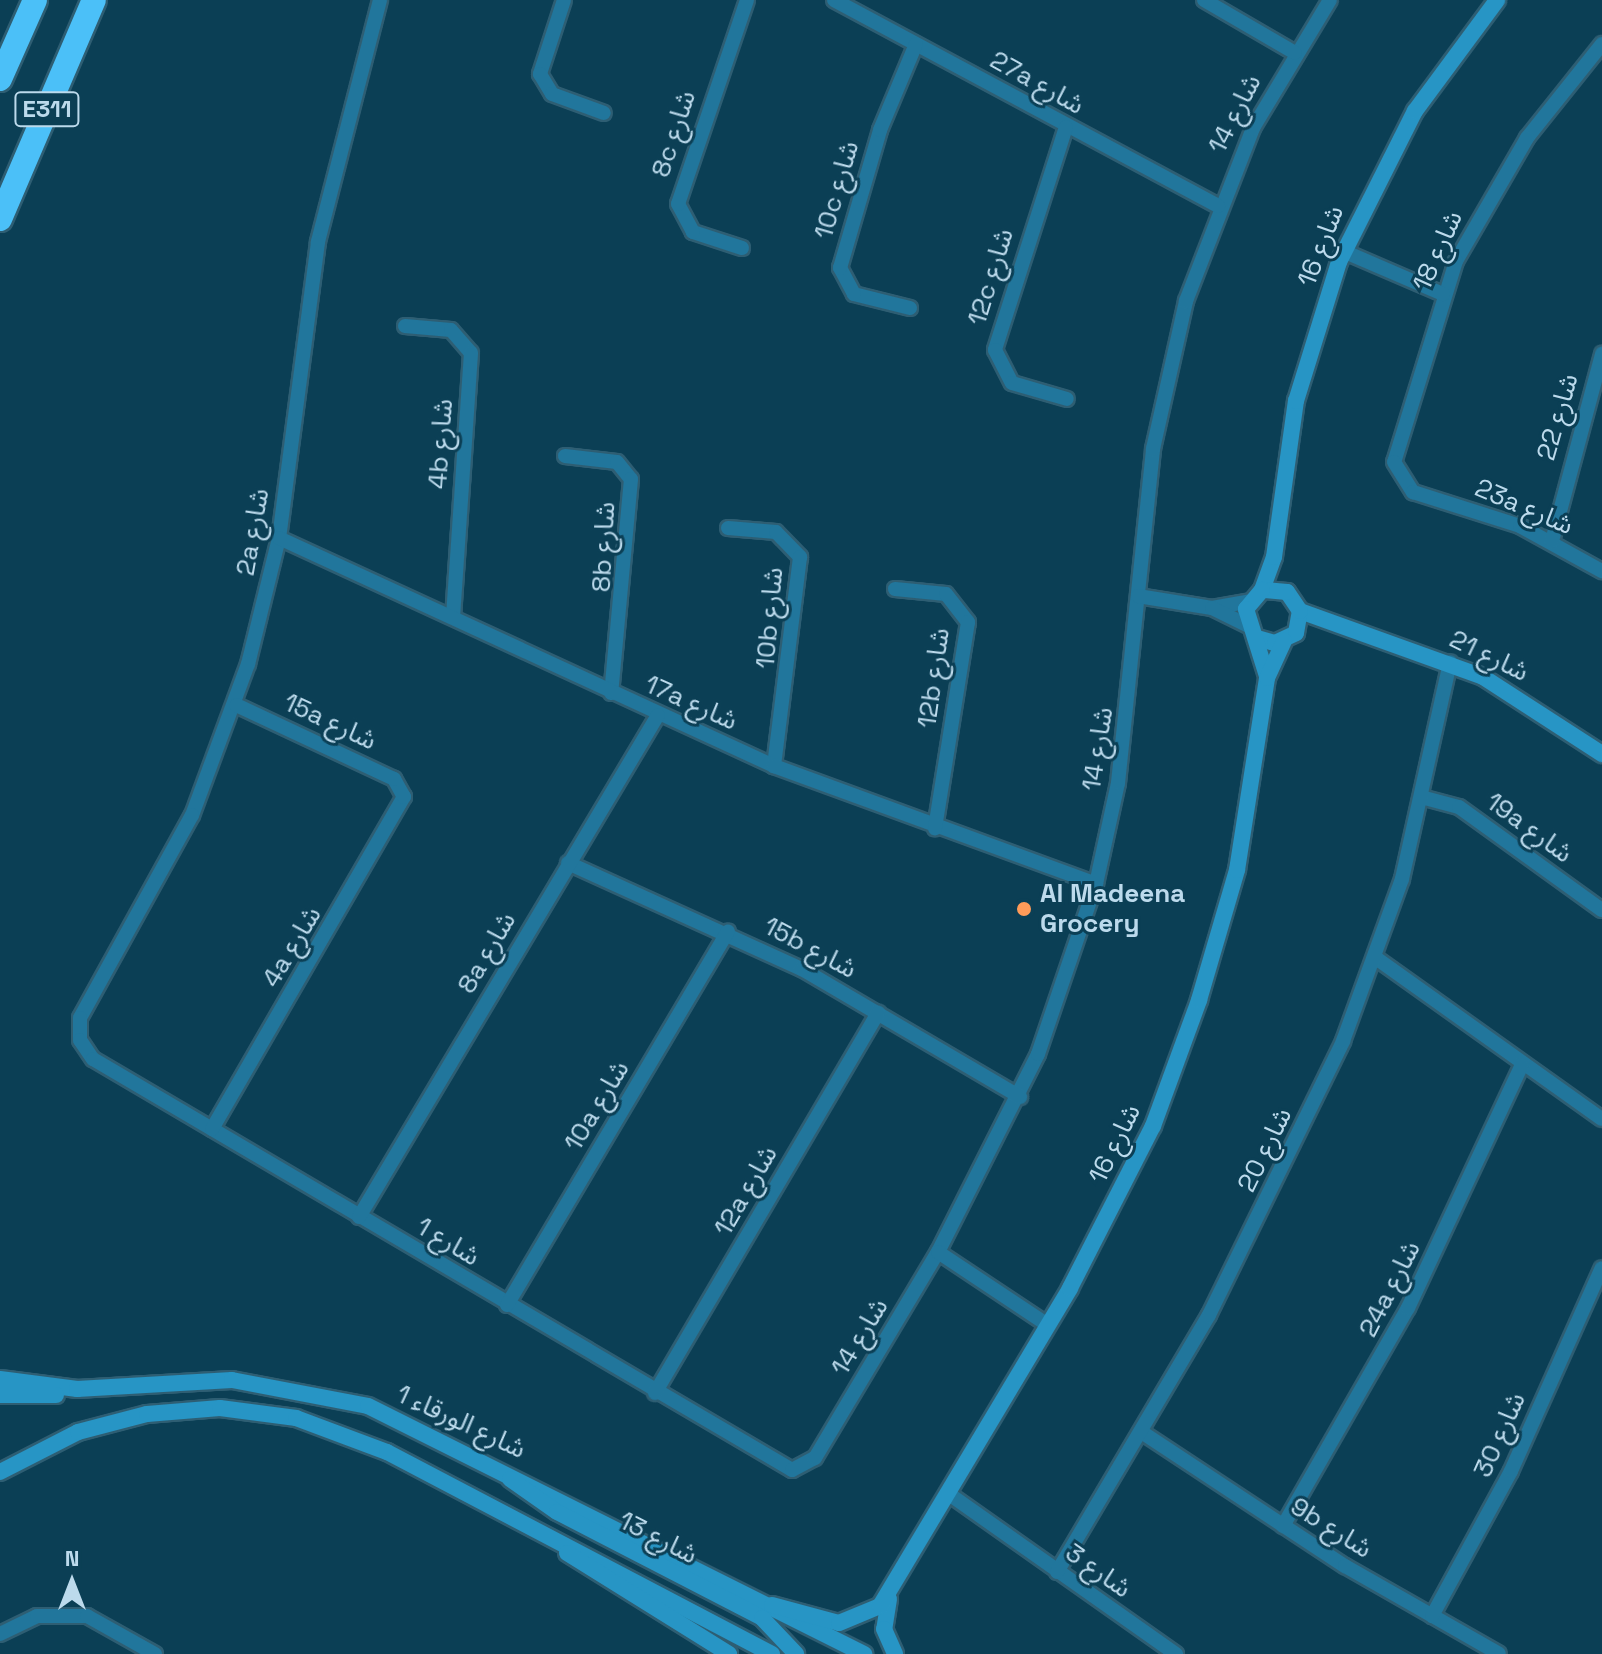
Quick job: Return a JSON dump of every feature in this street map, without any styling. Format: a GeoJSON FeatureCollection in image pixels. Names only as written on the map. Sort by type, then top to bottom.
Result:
{"type":"FeatureCollection","features":[{"type":"Feature","properties":{"kind":"highway","name":"E311"},"geometry":{"type":"LineString","coordinates":[[0,219],[94,0]]}},
{"type":"Feature","properties":{"kind":"highway","name":"E311"},"geometry":{"type":"LineString","coordinates":[[0,79],[30,6]]}},
{"type":"Feature","properties":{"kind":"street","name":"2a شارع"},"geometry":{"type":"LineString","coordinates":[[80,1040],[80,1018],[167,868],[236,705],[279,538],[318,242],[380,0]]}},
{"type":"Feature","properties":{"kind":"street"},"geometry":{"type":"LineString","coordinates":[[564,0],[540,74],[552,94],[604,113]]}},
{"type":"Feature","properties":{"kind":"street","name":"8c شارع"},"geometry":{"type":"LineString","coordinates":[[742,248],[693,232],[678,204],[747,0]]}},
{"type":"Feature","properties":{"kind":"street","name":"27a شارع"},"geometry":{"type":"LineString","coordinates":[[834,0],[1218,206]]}},
{"type":"Feature","properties":{"kind":"street"},"geometry":{"type":"LineString","coordinates":[[1204,0],[1295,53]]}},
{"type":"Feature","properties":{"kind":"street","name":"شارع 14"},"geometry":{"type":"LineString","coordinates":[[801,1469],[815,1458],[938,1252],[1020,1097],[1096,884],[1124,744],[1162,399],[1218,206],[1295,53],[1330,0]]}},
{"type":"Feature","properties":{"kind":"street","name":"شارع 16"},"geometry":{"type":"LineString","coordinates":[[1267,678],[1252,632],[1256,596],[1276,545],[1296,401],[1341,257],[1415,111],[1497,0]]}},
{"type":"Feature","properties":{"kind":"street","name":"10c شارع"},"geometry":{"type":"LineString","coordinates":[[910,308],[854,294],[840,268],[880,130],[916,44]]}},
{"type":"Feature","properties":{"kind":"street","name":"شارع 18"},"geometry":{"type":"LineString","coordinates":[[1424,495],[1403,484],[1394,462],[1443,294],[1490,196],[1602,44]]}},
{"type":"Feature","properties":{"kind":"street","name":"12c شارع"},"geometry":{"type":"LineString","coordinates":[[1066,127],[995,350],[1012,383],[1067,399]]}},
{"type":"Feature","properties":{"kind":"street"},"geometry":{"type":"LineString","coordinates":[[1341,257],[1443,294]]}},
{"type":"Feature","properties":{"kind":"street","name":"4b شارع"},"geometry":{"type":"LineString","coordinates":[[405,326],[451,330],[471,353],[453,616]]}},
{"type":"Feature","properties":{"kind":"street","name":"شارع 22"},"geometry":{"type":"LineString","coordinates":[[1552,541],[1602,356]]}},
{"type":"Feature","properties":{"kind":"street","name":"8b شارع"},"geometry":{"type":"LineString","coordinates":[[565,456],[609,459],[631,479],[611,693]]}},
{"type":"Feature","properties":{"kind":"street","name":"23a شارع"},"geometry":{"type":"LineString","coordinates":[[1424,495],[1552,541],[1602,571]]}},
{"type":"Feature","properties":{"kind":"street","name":"10b شارع"},"geometry":{"type":"LineString","coordinates":[[728,528],[776,532],[800,557],[774,766]]}},
{"type":"Feature","properties":{"kind":"street","name":"17a شارع"},"geometry":{"type":"LineString","coordinates":[[279,538],[774,766],[935,828],[1096,884]]}},
{"type":"Feature","properties":{"kind":"street","name":"شارع 16"},"geometry":{"type":"LineString","coordinates":[[1276,545],[1287,592]]}},
{"type":"Feature","properties":{"kind":"street","name":"12b شارع"},"geometry":{"type":"LineString","coordinates":[[895,589],[946,594],[968,622],[935,828]]}},
{"type":"Feature","properties":{"kind":"street"},"geometry":{"type":"LineString","coordinates":[[1138,600],[1212,608],[1256,596],[1287,592],[1300,611]]}},
{"type":"Feature","properties":{"kind":"street"},"geometry":{"type":"LineString","coordinates":[[1212,608],[1252,632]]}},
{"type":"Feature","properties":{"kind":"street","name":"شارع 16"},"geometry":{"type":"LineString","coordinates":[[772,1605],[852,1622],[874,1612],[894,1587],[1051,1320],[1153,1126],[1199,1000],[1237,870],[1267,678],[1290,637],[1300,611]]}},
{"type":"Feature","properties":{"kind":"street","name":"شارع 21"},"geometry":{"type":"LineString","coordinates":[[1300,611],[1342,630],[1455,664],[1515,693],[1602,754]]}},
{"type":"Feature","properties":{"kind":"street","name":"شارع 21"},"geometry":{"type":"LineString","coordinates":[[1252,632],[1290,637],[1342,630]]}},
{"type":"Feature","properties":{"kind":"street","name":"شارع 20"},"geometry":{"type":"LineString","coordinates":[[1057,1572],[1143,1433],[1269,1199],[1376,958],[1421,797],[1438,716],[1455,664]]}},
{"type":"Feature","properties":{"kind":"street","name":"15a شارع"},"geometry":{"type":"LineString","coordinates":[[236,705],[400,786]]}},
{"type":"Feature","properties":{"kind":"street","name":"8a شارع"},"geometry":{"type":"LineString","coordinates":[[359,1217],[658,715]]}},
{"type":"Feature","properties":{"kind":"street","name":"4a شارع"},"geometry":{"type":"LineString","coordinates":[[212,1129],[396,818],[400,786]]}},
{"type":"Feature","properties":{"kind":"street","name":"19a شارع"},"geometry":{"type":"LineString","coordinates":[[1421,797],[1459,807],[1602,910]]}},
{"type":"Feature","properties":{"kind":"street","name":"15b شارع"},"geometry":{"type":"LineString","coordinates":[[568,863],[728,931],[878,1013],[1020,1097]]}},
{"type":"Feature","properties":{"kind":"street","name":"10a شارع"},"geometry":{"type":"LineString","coordinates":[[507,1305],[728,931]]}},
{"type":"Feature","properties":{"kind":"street"},"geometry":{"type":"LineString","coordinates":[[1376,958],[1522,1065],[1602,1119]]}},
{"type":"Feature","properties":{"kind":"street","name":"12a شارع"},"geometry":{"type":"LineString","coordinates":[[655,1393],[878,1013]]}},
{"type":"Feature","properties":{"kind":"street","name":"شارع 1"},"geometry":{"type":"LineString","coordinates":[[80,1040],[93,1059],[774,1464],[801,1469]]}},
{"type":"Feature","properties":{"kind":"street","name":"24a شارع"},"geometry":{"type":"LineString","coordinates":[[1283,1526],[1408,1308],[1522,1065]]}},
{"type":"Feature","properties":{"kind":"street"},"geometry":{"type":"LineString","coordinates":[[938,1252],[1051,1320]]}},
{"type":"Feature","properties":{"kind":"street","name":"شارع 30"},"geometry":{"type":"LineString","coordinates":[[1432,1616],[1511,1471],[1602,1268]]}},
{"type":"Feature","properties":{"kind":"street","name":"شارع الورقاء 1"},"geometry":{"type":"LineString","coordinates":[[0,1379],[77,1389],[204,1379],[287,1386],[394,1415],[496,1464],[864,1654]]}},
{"type":"Feature","properties":{"kind":"street"},"geometry":{"type":"LineString","coordinates":[[0,1395],[77,1389]]}},
{"type":"Feature","properties":{"kind":"street"},"geometry":{"type":"LineString","coordinates":[[0,1461],[78,1432],[195,1408],[296,1418],[367,1442],[772,1654]]}},
{"type":"Feature","properties":{"kind":"street"},"geometry":{"type":"LineString","coordinates":[[0,1472],[78,1432]]}},
{"type":"Feature","properties":{"kind":"street","name":"9b شارع"},"geometry":{"type":"LineString","coordinates":[[1143,1433],[1283,1526],[1499,1654]]}},
{"type":"Feature","properties":{"kind":"street","name":"شارع 13"},"geometry":{"type":"LineString","coordinates":[[496,1464],[557,1512],[771,1624],[796,1654]]}},
{"type":"Feature","properties":{"kind":"street","name":"شارع 3"},"geometry":{"type":"LineString","coordinates":[[946,1498],[1176,1654]]}},
{"type":"Feature","properties":{"kind":"street"},"geometry":{"type":"LineString","coordinates":[[548,1535],[612,1587],[729,1654]]}},
{"type":"Feature","properties":{"kind":"street","name":"شارع 16"},"geometry":{"type":"LineString","coordinates":[[894,1587],[884,1622],[895,1654]]}},
{"type":"Feature","properties":{"kind":"street"},"geometry":{"type":"LineString","coordinates":[[0,1634],[37,1616],[87,1616],[155,1654]]}},
{"type":"Feature","properties":{"kind":"place","name":"Al Madeena Grocery"},"geometry":{"type":"Point","coordinates":[1024,909]}}]}
